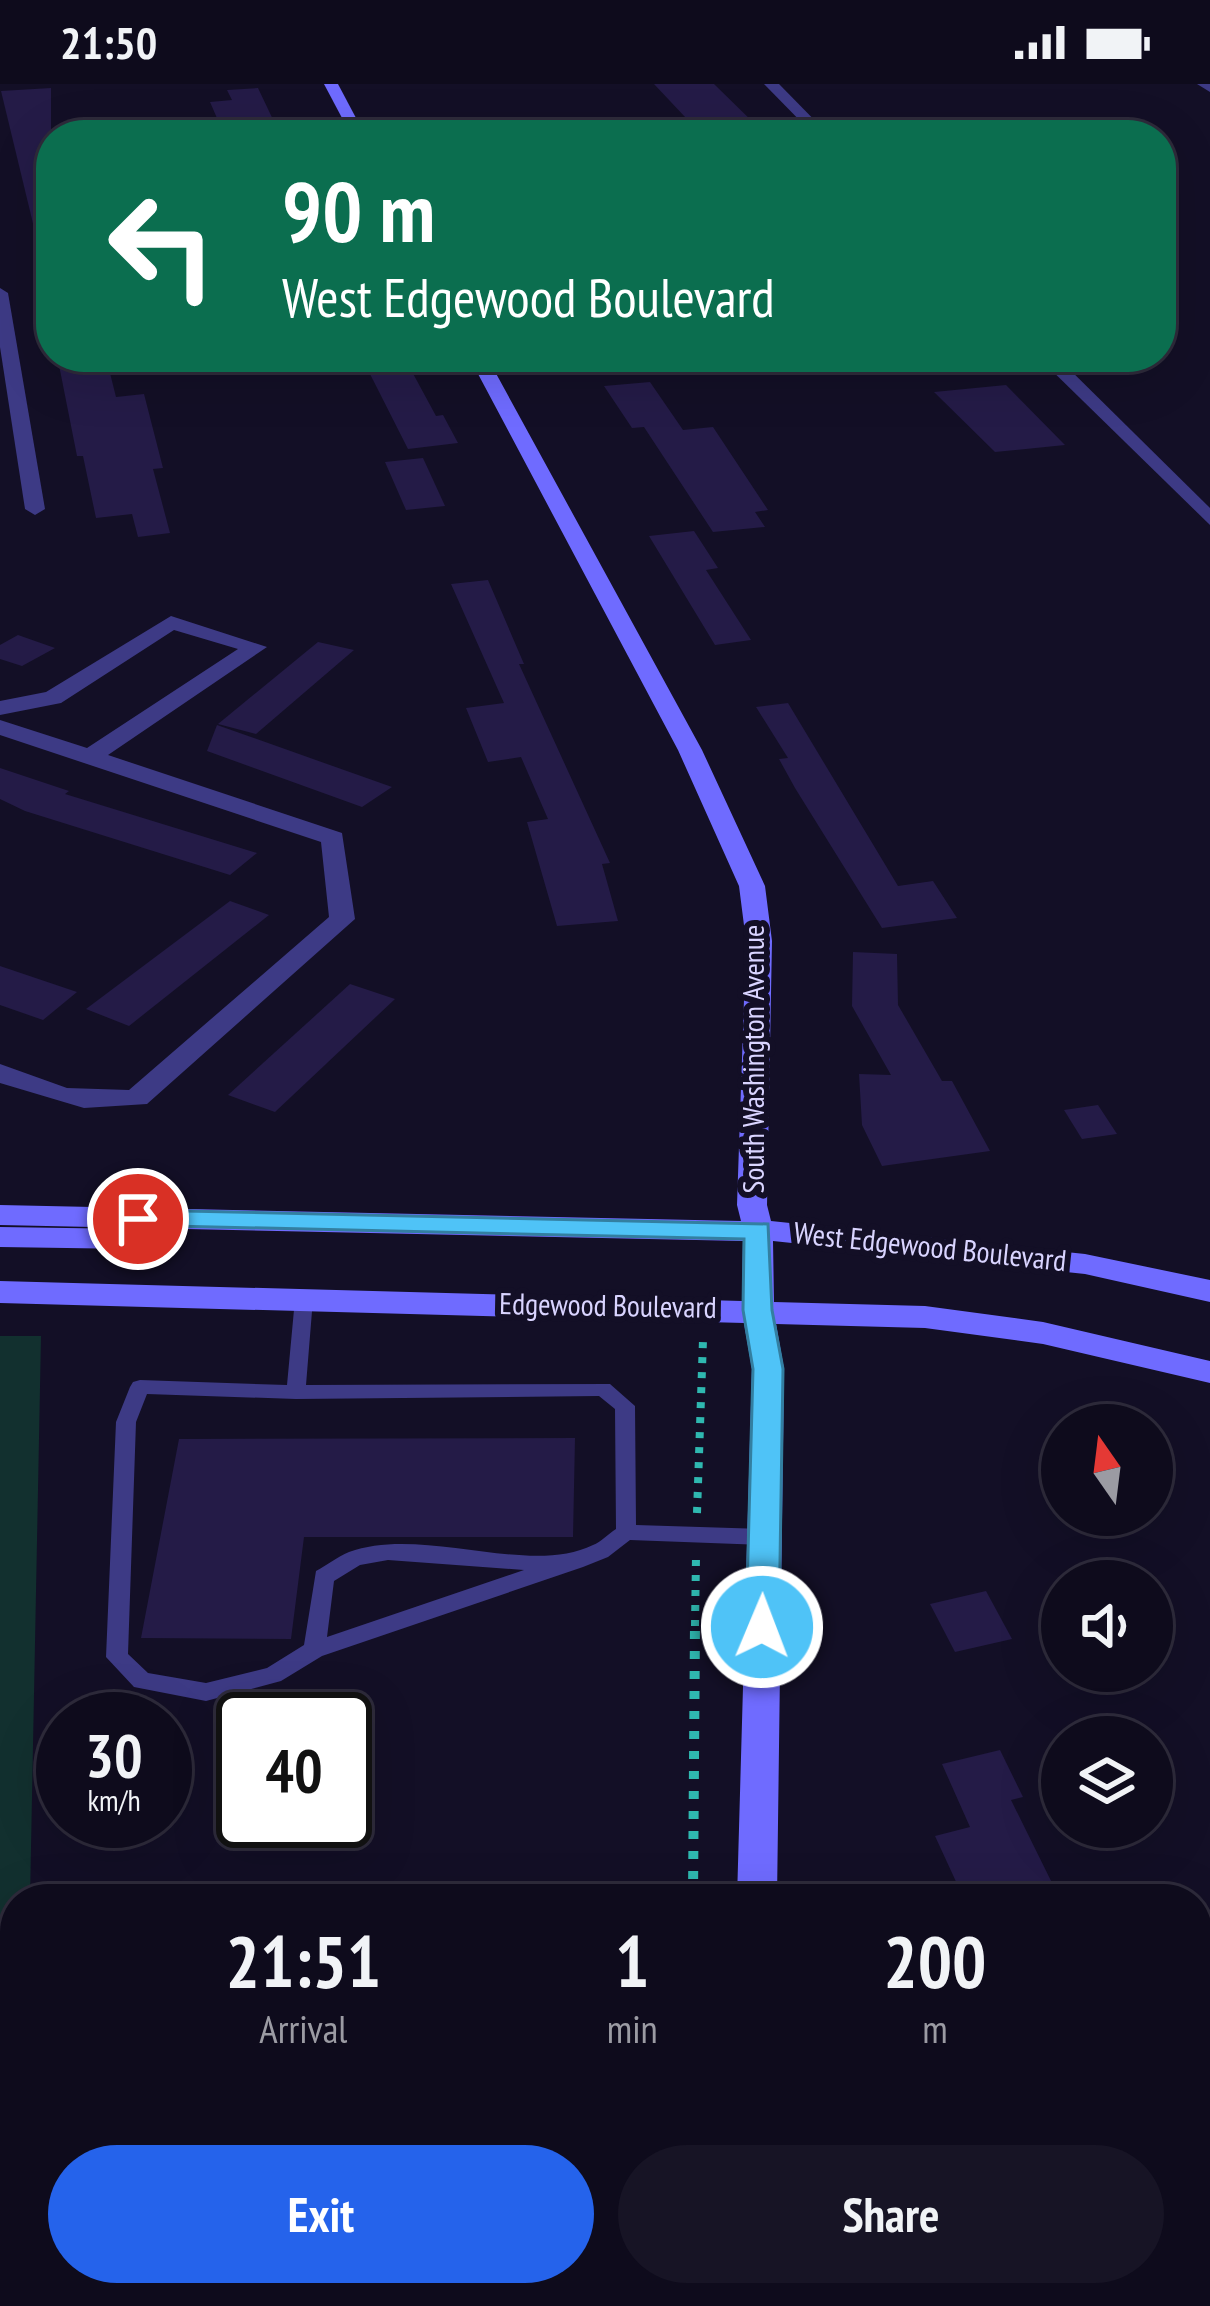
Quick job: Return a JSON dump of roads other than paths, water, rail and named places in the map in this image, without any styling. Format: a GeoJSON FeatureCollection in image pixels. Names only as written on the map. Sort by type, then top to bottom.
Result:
{"type":"FeatureCollection","features":[{"type":"Feature","properties":{"kind":"street"},"geometry":{"type":"LineString","coordinates":[[331,84],[350,120]]}},
{"type":"Feature","properties":{"kind":"street"},"geometry":{"type":"LineString","coordinates":[[771,84],[807,120]]}},
{"type":"Feature","properties":{"kind":"street"},"geometry":{"type":"LineString","coordinates":[[0,293],[35,509]]}},
{"type":"Feature","properties":{"kind":"street","name":"South Washington Avenue"},"geometry":{"type":"LineString","coordinates":[[486,372],[700,769],[752,886],[759,941],[752,1205],[758,1230],[758,1310],[768,1369],[758,1884]]}},
{"type":"Feature","properties":{"kind":"street"},"geometry":{"type":"LineString","coordinates":[[1061,372],[1210,519]]}},
{"type":"Feature","properties":{"kind":"street"},"geometry":{"type":"LineString","coordinates":[[0,708],[53,698],[171,622],[256,647],[91,756]]}},
{"type":"Feature","properties":{"kind":"street"},"geometry":{"type":"LineString","coordinates":[[0,727],[333,838],[342,919],[137,1098],[101,1104],[52,1096],[0,1073]]}},
{"type":"Feature","properties":{"kind":"street","name":"West Edgewood Boulevard"},"geometry":{"type":"LineString","coordinates":[[0,1215],[758,1230],[928,1241],[1085,1264],[1210,1291]]}},
{"type":"Feature","properties":{"kind":"street"},"geometry":{"type":"LineString","coordinates":[[0,1237],[198,1240],[275,1222]]}},
{"type":"Feature","properties":{"kind":"street","name":"Edgewood Boulevard"},"geometry":{"type":"LineString","coordinates":[[0,1292],[925,1317],[1043,1333],[1210,1372]]}},
{"type":"Feature","properties":{"kind":"lane"},"geometry":{"type":"LineString","coordinates":[[296,1392],[304,1299]]}},
{"type":"Feature","properties":{"kind":"lane"},"geometry":{"type":"LineString","coordinates":[[140,1387],[296,1392],[603,1388],[625,1406],[626,1532],[611,1548],[314,1650],[273,1676],[206,1692],[142,1681],[117,1657],[126,1422],[140,1387]]}},
{"type":"Feature","properties":{"kind":"lane"},"geometry":{"type":"LineString","coordinates":[[626,1532],[764,1537]]}},
{"type":"Feature","properties":{"kind":"lane"},"geometry":{"type":"LineString","coordinates":[[314,1650],[324,1577],[357,1558],[575,1561]]}}]}
